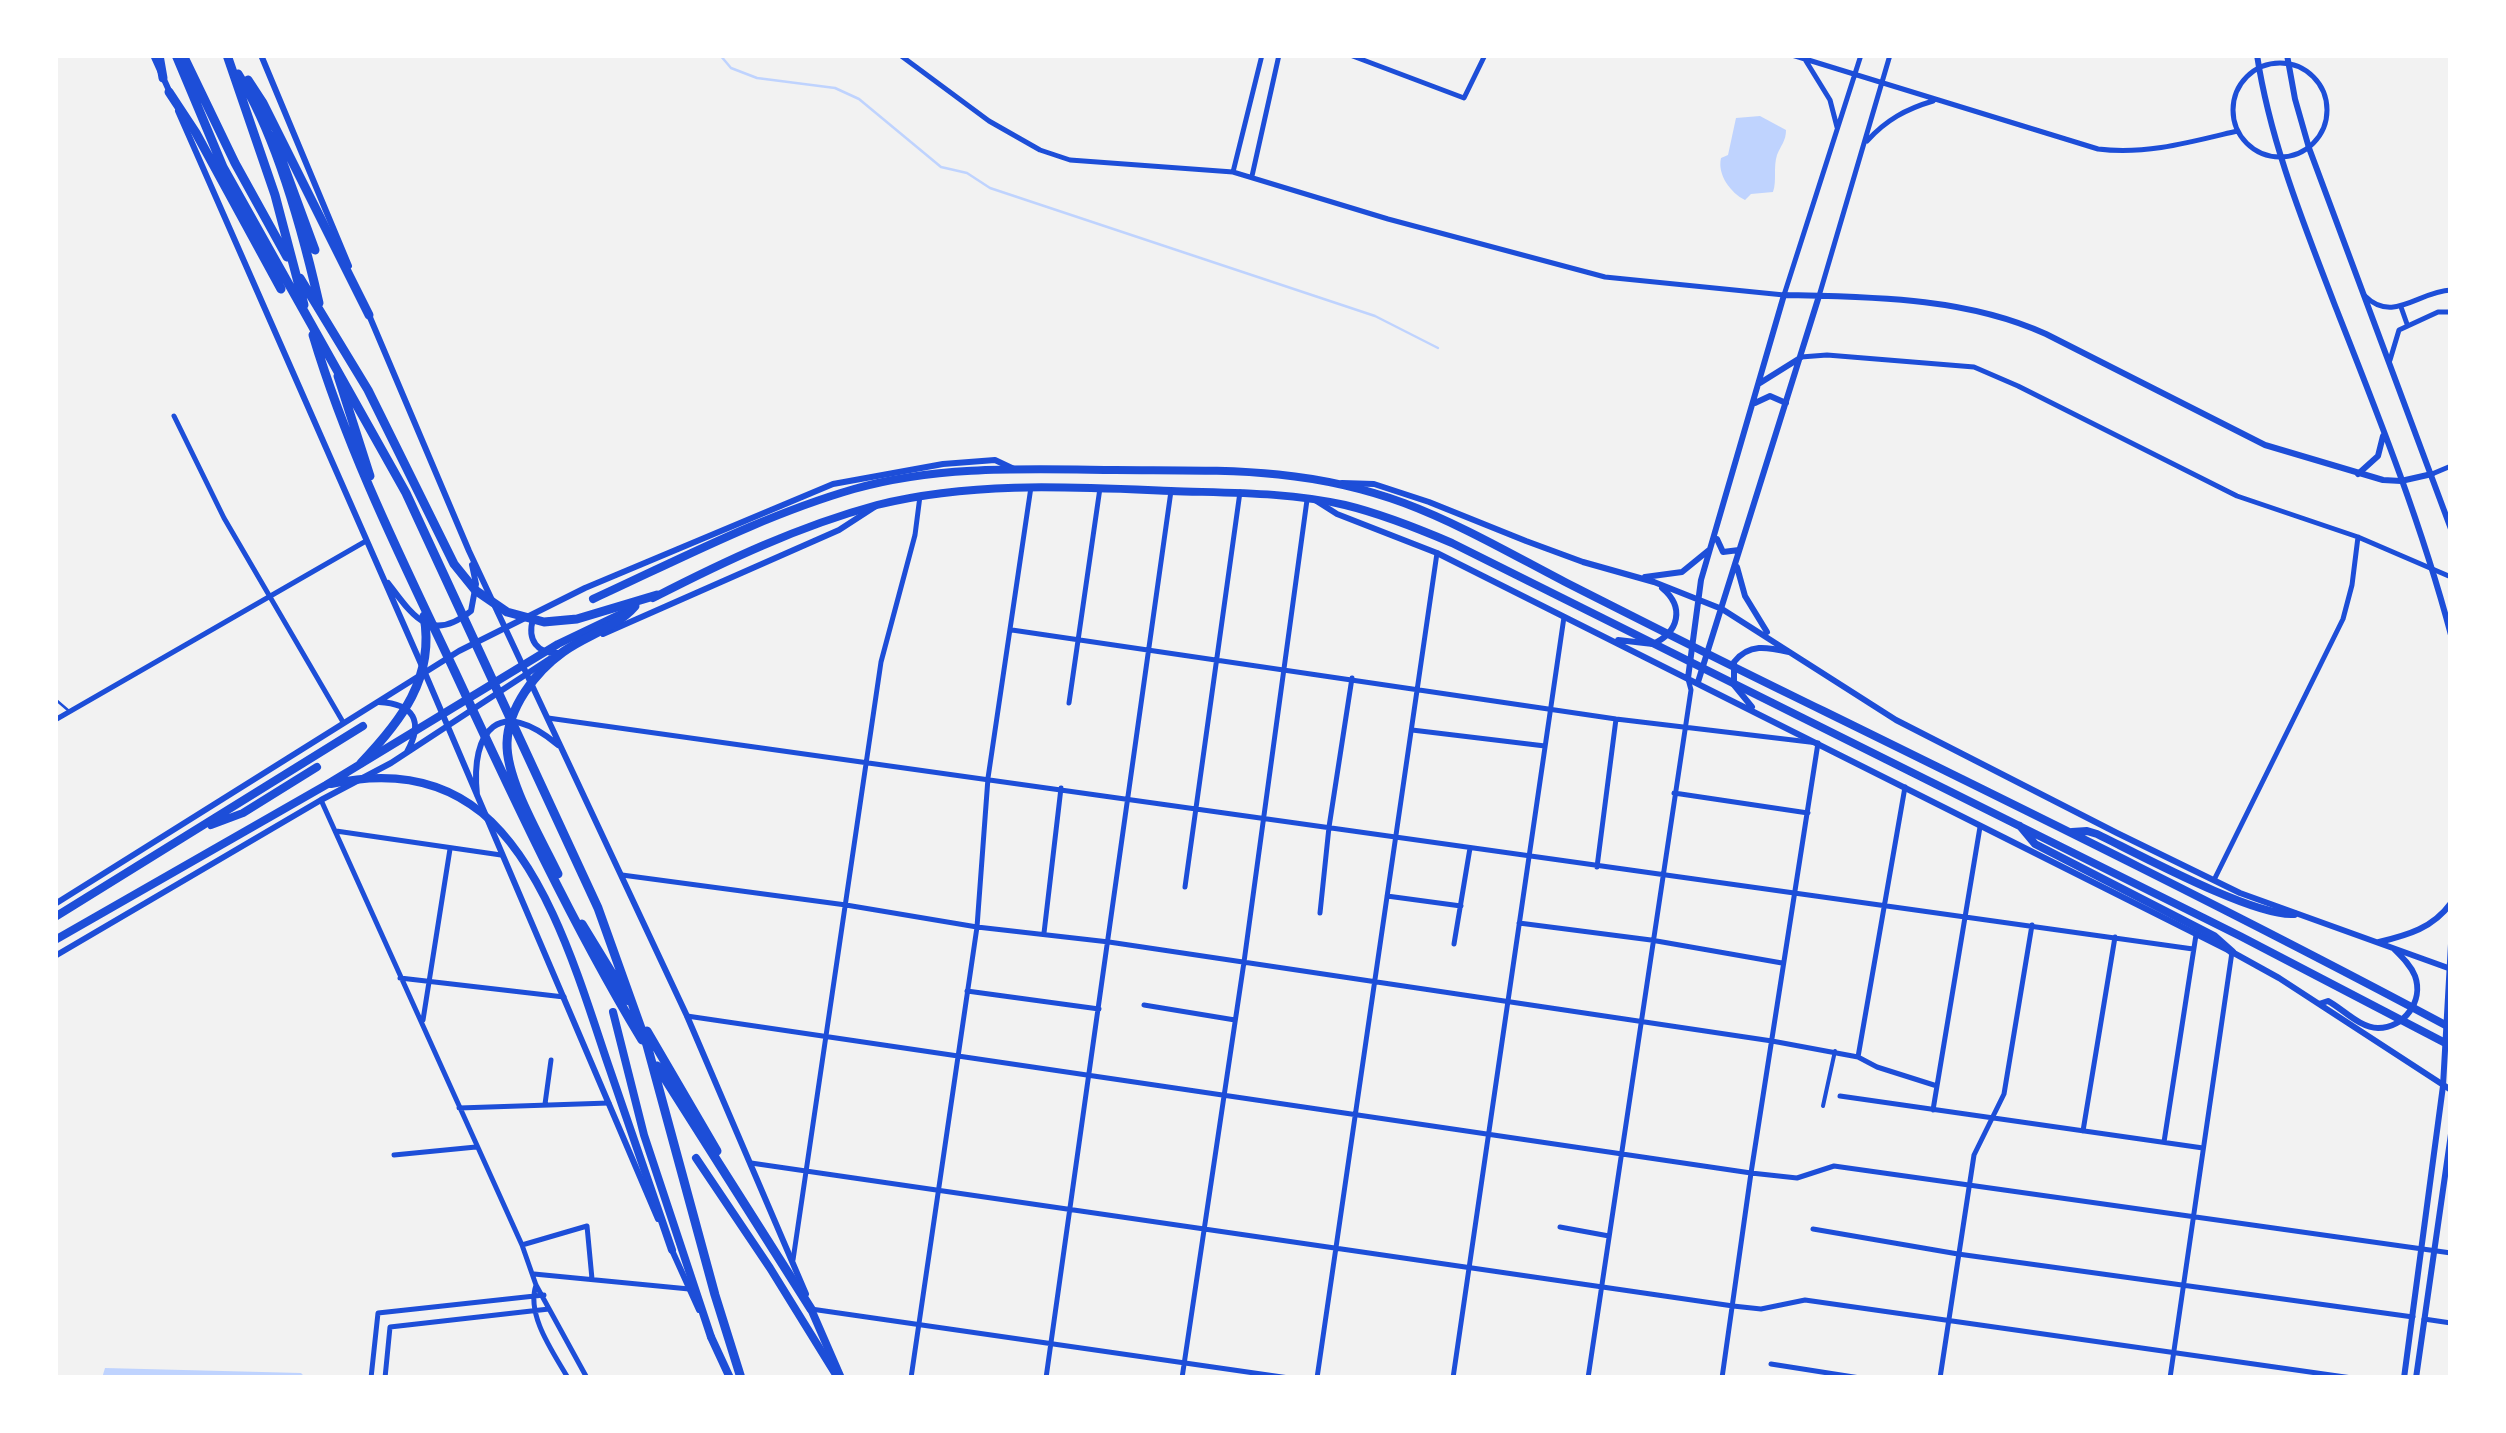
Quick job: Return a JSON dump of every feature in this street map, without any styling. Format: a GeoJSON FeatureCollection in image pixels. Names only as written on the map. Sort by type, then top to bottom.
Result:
{"type":"FeatureCollection","features":[{"type":"Feature","properties":{"kind":"highway"},"geometry":{"type":"LineString","coordinates":[[156,55],[163,78]]}},
{"type":"Feature","properties":{"kind":"highway"},"geometry":{"type":"LineString","coordinates":[[180,55],[281,247],[368,390],[464,580],[507,612],[544,622],[578,619],[657,596]]}},
{"type":"Feature","properties":{"kind":"highway"},"geometry":{"type":"LineString","coordinates":[[180,55],[223,166],[384,450],[598,908],[652,1062],[741,1378]]}},
{"type":"Feature","properties":{"kind":"highway"},"geometry":{"type":"LineString","coordinates":[[228,57],[263,102],[369,315]]}},
{"type":"Feature","properties":{"kind":"highway"},"geometry":{"type":"LineString","coordinates":[[228,57],[265,118],[315,250]]}},
{"type":"Feature","properties":{"kind":"highway"},"geometry":{"type":"LineString","coordinates":[[228,57],[262,154],[319,356],[354,453],[459,681],[588,948],[811,1309]]}},
{"type":"Feature","properties":{"kind":"highway"},"geometry":{"type":"LineString","coordinates":[[246,87],[308,258],[328,343],[364,460],[412,576],[425,624],[420,682],[402,718],[362,763]]}},
{"type":"Feature","properties":{"kind":"highway"},"geometry":{"type":"LineString","coordinates":[[169,92],[196,133],[280,289]]}},
{"type":"Feature","properties":{"kind":"highway"},"geometry":{"type":"LineString","coordinates":[[636,606],[620,620],[560,654],[541,671],[518,704],[507,744],[524,799],[582,924],[713,1141],[722,1166]]}},
{"type":"Feature","properties":{"kind":"main road"},"geometry":{"type":"LineString","coordinates":[[594,599],[800,508],[856,489],[932,474],[1015,469],[1261,470],[1341,483],[1404,503],[1473,534],[2451,1028]]}},
{"type":"Feature","properties":{"kind":"main road"},"geometry":{"type":"LineString","coordinates":[[55,940],[326,785],[558,644],[796,532],[920,496],[1031,487],[1240,492],[1344,505],[1413,526],[1452,543],[1862,746],[2451,1046]]}},
{"type":"Feature","properties":{"kind":"main road"},"geometry":{"type":"LineString","coordinates":[[55,917],[362,726]]}},
{"type":"Feature","properties":{"kind":"main road"},"geometry":{"type":"LineString","coordinates":[[201,828],[243,812],[317,768]]}},
{"type":"Feature","properties":{"kind":"main road"},"geometry":{"type":"LineString","coordinates":[[326,785],[370,778],[410,779],[454,794],[483,814],[510,845],[542,895],[593,1021],[672,1250]]}},
{"type":"Feature","properties":{"kind":"main road"},"geometry":{"type":"LineString","coordinates":[[2020,826],[2035,844],[2214,936],[2232,952]]}},
{"type":"Feature","properties":{"kind":"main road"},"geometry":{"type":"LineString","coordinates":[[2070,833],[2087,830],[2250,904],[2276,914],[2294,914]]}},
{"type":"Feature","properties":{"kind":"main road"},"geometry":{"type":"LineString","coordinates":[[613,1012],[644,1135],[711,1337],[730,1378]]}},
{"type":"Feature","properties":{"kind":"main road"},"geometry":{"type":"LineString","coordinates":[[696,1158],[839,1378]]}},
{"type":"Feature","properties":{"kind":"main road"},"geometry":{"type":"LineString","coordinates":[[811,1309],[839,1378]]}},
{"type":"Feature","properties":{"kind":"street"},"geometry":{"type":"LineString","coordinates":[[261,55],[470,551],[687,1016],[811,1309],[1290,1378]]}},
{"type":"Feature","properties":{"kind":"street"},"geometry":{"type":"LineString","coordinates":[[900,55],[989,122],[1040,150],[1070,160],[1252,176],[1388,219],[1605,276],[1784,295],[1949,305],[2014,319],[2265,445],[2358,474],[2401,481],[2451,466]]}},
{"type":"Feature","properties":{"kind":"street"},"geometry":{"type":"LineString","coordinates":[[1233,172],[1262,55]]}},
{"type":"Feature","properties":{"kind":"street"},"geometry":{"type":"LineString","coordinates":[[1252,176],[1279,55]]}},
{"type":"Feature","properties":{"kind":"street"},"geometry":{"type":"LineString","coordinates":[[1350,55],[1464,98],[1485,55]]}},
{"type":"Feature","properties":{"kind":"street"},"geometry":{"type":"LineString","coordinates":[[1792,55],[2098,150],[2170,148],[2237,130]]}},
{"type":"Feature","properties":{"kind":"street"},"geometry":{"type":"LineString","coordinates":[[1588,1378],[1691,690],[1688,678],[1698,600],[1784,295],[1861,55]]}},
{"type":"Feature","properties":{"kind":"street"},"geometry":{"type":"LineString","coordinates":[[1691,690],[1698,682],[1742,548],[1865,144],[1890,56],[1879,55]]}},
{"type":"Feature","properties":{"kind":"street"},"geometry":{"type":"LineString","coordinates":[[2257,55],[2281,158],[2384,430],[2451,635]]}},
{"type":"Feature","properties":{"kind":"street"},"geometry":{"type":"LineString","coordinates":[[1804,58],[1830,100],[1838,131]]}},
{"type":"Feature","properties":{"kind":"street"},"geometry":{"type":"LineString","coordinates":[[2287,59],[2309,148],[2451,529]]}},
{"type":"Feature","properties":{"kind":"street"},"geometry":{"type":"LineString","coordinates":[[2287,59],[2308,72],[2326,99],[2326,121],[2317,141],[2309,148],[2281,158],[2251,148],[2237,130],[2235,95],[2240,84],[2259,68],[2287,59]]}},
{"type":"Feature","properties":{"kind":"street"},"geometry":{"type":"LineString","coordinates":[[163,78],[711,1337]]}},
{"type":"Feature","properties":{"kind":"street"},"geometry":{"type":"LineString","coordinates":[[1865,144],[1890,119],[1913,106],[1937,100]]}},
{"type":"Feature","properties":{"kind":"street"},"geometry":{"type":"LineString","coordinates":[[2363,294],[2380,307],[2401,306],[2451,290]]}},
{"type":"Feature","properties":{"kind":"street"},"geometry":{"type":"LineString","coordinates":[[2401,306],[2408,324]]}},
{"type":"Feature","properties":{"kind":"street"},"geometry":{"type":"LineString","coordinates":[[2389,363],[2395,334],[2438,312],[2451,312]]}},
{"type":"Feature","properties":{"kind":"street"},"geometry":{"type":"LineString","coordinates":[[1759,384],[1801,357],[1827,355],[1974,367],[2237,496],[2358,537],[2451,577]]}},
{"type":"Feature","properties":{"kind":"street"},"geometry":{"type":"LineString","coordinates":[[1754,404],[1766,396],[1786,403]]}},
{"type":"Feature","properties":{"kind":"street"},"geometry":{"type":"LineString","coordinates":[[174,416],[224,518],[343,722]]}},
{"type":"Feature","properties":{"kind":"street"},"geometry":{"type":"LineString","coordinates":[[2358,474],[2378,456],[2384,430]]}},
{"type":"Feature","properties":{"kind":"street"},"geometry":{"type":"LineString","coordinates":[[55,904],[343,722],[538,609],[834,484],[904,469],[987,460],[1015,469]]}},
{"type":"Feature","properties":{"kind":"street"},"geometry":{"type":"LineString","coordinates":[[1341,483],[1361,482],[1388,488],[1582,562],[1654,582],[1722,609],[1896,720],[2214,880],[2294,914],[2449,968]]}},
{"type":"Feature","properties":{"kind":"street"},"geometry":{"type":"LineString","coordinates":[[911,1378],[977,927],[988,778],[1031,487]]}},
{"type":"Feature","properties":{"kind":"street"},"geometry":{"type":"LineString","coordinates":[[1069,703],[1100,488]]}},
{"type":"Feature","properties":{"kind":"street"},"geometry":{"type":"LineString","coordinates":[[1046,1378],[1171,491]]}},
{"type":"Feature","properties":{"kind":"street"},"geometry":{"type":"LineString","coordinates":[[1184,887],[1240,492]]}},
{"type":"Feature","properties":{"kind":"street"},"geometry":{"type":"LineString","coordinates":[[793,1260],[886,634],[915,535],[920,496]]}},
{"type":"Feature","properties":{"kind":"street"},"geometry":{"type":"LineString","coordinates":[[1182,1378],[1311,499],[1337,514],[1437,553],[2232,952],[2447,1088]]}},
{"type":"Feature","properties":{"kind":"street"},"geometry":{"type":"LineString","coordinates":[[55,956],[406,753],[560,652],[839,530],[876,506]]}},
{"type":"Feature","properties":{"kind":"street"},"geometry":{"type":"LineString","coordinates":[[1716,532],[1717,544],[1723,552],[1733,553],[1742,548]]}},
{"type":"Feature","properties":{"kind":"street"},"geometry":{"type":"LineString","coordinates":[[2214,880],[2343,619],[2358,537]]}},
{"type":"Feature","properties":{"kind":"street"},"geometry":{"type":"LineString","coordinates":[[55,720],[366,541]]}},
{"type":"Feature","properties":{"kind":"street"},"geometry":{"type":"LineString","coordinates":[[1640,578],[1682,572],[1710,550]]}},
{"type":"Feature","properties":{"kind":"street"},"geometry":{"type":"LineString","coordinates":[[382,574],[420,622],[447,625],[471,611],[475,601],[470,551]]}},
{"type":"Feature","properties":{"kind":"street"},"geometry":{"type":"LineString","coordinates":[[1317,1378],[1437,553]]}},
{"type":"Feature","properties":{"kind":"street"},"geometry":{"type":"LineString","coordinates":[[1736,566],[1745,596],[1770,637]]}},
{"type":"Feature","properties":{"kind":"street"},"geometry":{"type":"LineString","coordinates":[[1607,638],[1653,644],[1672,630],[1677,619],[1676,606],[1670,594],[1654,582]]}},
{"type":"Feature","properties":{"kind":"street"},"geometry":{"type":"LineString","coordinates":[[538,609],[530,630],[532,641],[543,652],[560,652]]}},
{"type":"Feature","properties":{"kind":"street"},"geometry":{"type":"LineString","coordinates":[[1454,1378],[1564,617]]}},
{"type":"Feature","properties":{"kind":"street"},"geometry":{"type":"LineString","coordinates":[[1012,630],[1616,719],[1818,743]]}},
{"type":"Feature","properties":{"kind":"street"},"geometry":{"type":"LineString","coordinates":[[1756,711],[1734,685],[1734,662],[1744,651],[1760,647],[1794,653]]}},
{"type":"Feature","properties":{"kind":"street"},"geometry":{"type":"LineString","coordinates":[[1320,912],[1328,827],[1352,678]]}},
{"type":"Feature","properties":{"kind":"street"},"geometry":{"type":"LineString","coordinates":[[376,702],[399,703],[413,716],[414,740],[406,753]]}},
{"type":"Feature","properties":{"kind":"street"},"geometry":{"type":"LineString","coordinates":[[548,718],[2194,949]]}},
{"type":"Feature","properties":{"kind":"street"},"geometry":{"type":"LineString","coordinates":[[1597,867],[1616,719]]}},
{"type":"Feature","properties":{"kind":"street"},"geometry":{"type":"LineString","coordinates":[[478,804],[475,777],[480,740],[496,726],[509,722],[530,724],[562,749]]}},
{"type":"Feature","properties":{"kind":"street"},"geometry":{"type":"LineString","coordinates":[[1412,730],[1544,746]]}},
{"type":"Feature","properties":{"kind":"street"},"geometry":{"type":"LineString","coordinates":[[1722,1378],[1818,743]]}},
{"type":"Feature","properties":{"kind":"street"},"geometry":{"type":"LineString","coordinates":[[1044,933],[1061,788]]}},
{"type":"Feature","properties":{"kind":"street"},"geometry":{"type":"LineString","coordinates":[[1858,1058],[1905,788]]}},
{"type":"Feature","properties":{"kind":"street"},"geometry":{"type":"LineString","coordinates":[[1674,793],[1808,813]]}},
{"type":"Feature","properties":{"kind":"street"},"geometry":{"type":"LineString","coordinates":[[321,800],[522,1245],[534,1274],[532,1298],[536,1313],[568,1378]]}},
{"type":"Feature","properties":{"kind":"street"},"geometry":{"type":"LineString","coordinates":[[1933,1110],[1980,827]]}},
{"type":"Feature","properties":{"kind":"street"},"geometry":{"type":"LineString","coordinates":[[336,831],[502,855]]}},
{"type":"Feature","properties":{"kind":"street"},"geometry":{"type":"LineString","coordinates":[[1454,944],[1470,848]]}},
{"type":"Feature","properties":{"kind":"street"},"geometry":{"type":"LineString","coordinates":[[422,1023],[450,849]]}},
{"type":"Feature","properties":{"kind":"street"},"geometry":{"type":"LineString","coordinates":[[622,875],[977,927],[1110,942],[1835,1051],[1936,1086]]}},
{"type":"Feature","properties":{"kind":"street"},"geometry":{"type":"LineString","coordinates":[[1386,896],[1461,906]]}},
{"type":"Feature","properties":{"kind":"street"},"geometry":{"type":"LineString","coordinates":[[2379,942],[2417,932],[2436,920],[2451,903]]}},
{"type":"Feature","properties":{"kind":"street"},"geometry":{"type":"LineString","coordinates":[[1518,922],[1784,963]]}},
{"type":"Feature","properties":{"kind":"street"},"geometry":{"type":"LineString","coordinates":[[1940,1378],[1968,1184],[1977,1145],[2004,1094],[2032,925]]}},
{"type":"Feature","properties":{"kind":"street"},"geometry":{"type":"LineString","coordinates":[[2164,1142],[2196,934]]}},
{"type":"Feature","properties":{"kind":"street"},"geometry":{"type":"LineString","coordinates":[[2083,1130],[2115,937]]}},
{"type":"Feature","properties":{"kind":"street"},"geometry":{"type":"LineString","coordinates":[[2404,1378],[2447,1088],[2451,944]]}},
{"type":"Feature","properties":{"kind":"street"},"geometry":{"type":"LineString","coordinates":[[2319,1004],[2326,1000],[2370,1026],[2388,1026],[2401,1019],[2411,1011],[2417,986],[2414,975],[2392,946]]}},
{"type":"Feature","properties":{"kind":"street"},"geometry":{"type":"LineString","coordinates":[[2170,1378],[2232,952]]}},
{"type":"Feature","properties":{"kind":"street"},"geometry":{"type":"LineString","coordinates":[[400,978],[564,997]]}},
{"type":"Feature","properties":{"kind":"street"},"geometry":{"type":"LineString","coordinates":[[967,992],[1100,1010]]}},
{"type":"Feature","properties":{"kind":"street"},"geometry":{"type":"LineString","coordinates":[[1144,1005],[1235,1020]]}},
{"type":"Feature","properties":{"kind":"street"},"geometry":{"type":"LineString","coordinates":[[687,1016],[1750,1173],[1797,1178],[1834,1166],[2451,1254]]}},
{"type":"Feature","properties":{"kind":"street"},"geometry":{"type":"LineString","coordinates":[[1823,1106],[1835,1051]]}},
{"type":"Feature","properties":{"kind":"street"},"geometry":{"type":"LineString","coordinates":[[544,1104],[551,1060]]}},
{"type":"Feature","properties":{"kind":"street"},"geometry":{"type":"LineString","coordinates":[[1840,1096],[2204,1148]]}},
{"type":"Feature","properties":{"kind":"street"},"geometry":{"type":"LineString","coordinates":[[459,1108],[609,1103]]}},
{"type":"Feature","properties":{"kind":"street"},"geometry":{"type":"LineString","coordinates":[[2416,1378],[2447,1184],[2451,1134]]}},
{"type":"Feature","properties":{"kind":"street"},"geometry":{"type":"LineString","coordinates":[[394,1155],[478,1147]]}},
{"type":"Feature","properties":{"kind":"street"},"geometry":{"type":"LineString","coordinates":[[751,1163],[1733,1306],[1762,1309],[1805,1300],[2352,1378]]}},
{"type":"Feature","properties":{"kind":"street"},"geometry":{"type":"LineString","coordinates":[[522,1245],[588,1226],[592,1279]]}},
{"type":"Feature","properties":{"kind":"street"},"geometry":{"type":"LineString","coordinates":[[1560,1227],[1609,1236]]}},
{"type":"Feature","properties":{"kind":"street"},"geometry":{"type":"LineString","coordinates":[[1813,1229],[1958,1254],[2412,1317]]}},
{"type":"Feature","properties":{"kind":"street"},"geometry":{"type":"LineString","coordinates":[[534,1274],[689,1289]]}},
{"type":"Feature","properties":{"kind":"street"},"geometry":{"type":"LineString","coordinates":[[536,1285],[588,1378]]}},
{"type":"Feature","properties":{"kind":"street"},"geometry":{"type":"LineString","coordinates":[[372,1378],[378,1314],[544,1295]]}},
{"type":"Feature","properties":{"kind":"street"},"geometry":{"type":"LineString","coordinates":[[385,1378],[390,1327],[550,1309]]}},
{"type":"Feature","properties":{"kind":"street"},"geometry":{"type":"LineString","coordinates":[[2424,1319],[2451,1323]]}},
{"type":"Feature","properties":{"kind":"street"},"geometry":{"type":"LineString","coordinates":[[1771,1364],[1860,1378]]}},
{"type":"Feature","properties":{"kind":"lane"},"geometry":{"type":"LineString","coordinates":[[55,699],[70,712]]}},
{"type":"Feature","properties":{"kind":"water"},"geometry":{"type":"Polygon","coordinates":[[[1760,116],[1786,130],[1786,134],[1777,155],[1773,192],[1751,194],[1745,200],[1726,183],[1721,158],[1728,155],[1736,118],[1760,116]]]}},
{"type":"Feature","properties":{"kind":"water"},"geometry":{"type":"Polygon","coordinates":[[[105,1368],[301,1373],[306,1378],[102,1378],[105,1368]]]}},
{"type":"Feature","properties":{"kind":"waterway"},"geometry":{"type":"LineString","coordinates":[[720,55],[731,68],[757,78],[835,88],[859,99],[941,167],[967,173],[990,188],[1375,316],[1438,348]]}}]}
